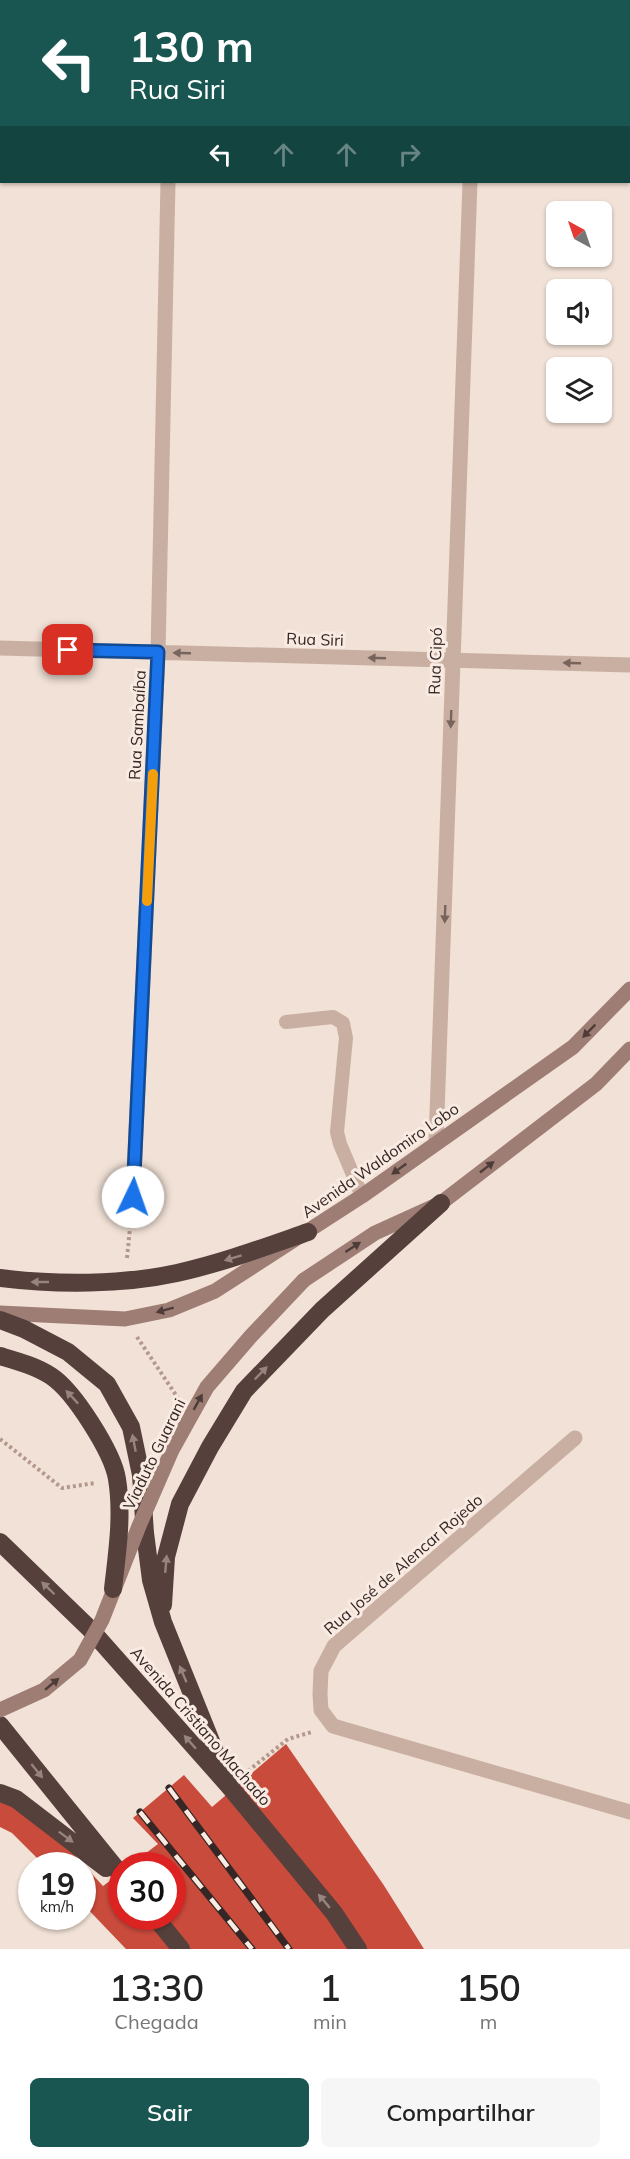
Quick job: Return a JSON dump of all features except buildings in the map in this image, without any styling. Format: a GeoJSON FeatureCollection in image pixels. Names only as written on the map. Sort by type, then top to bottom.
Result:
{"type":"FeatureCollection","features":[{"type":"Feature","properties":{"kind":"highway"},"geometry":{"type":"LineString","coordinates":[[163,1622],[166,1557],[180,1504],[210,1447],[244,1391],[322,1310],[441,1203]]}},
{"type":"Feature","properties":{"kind":"highway"},"geometry":{"type":"LineString","coordinates":[[0,1278],[31,1282],[125,1281],[176,1273],[231,1259],[308,1232]]}},
{"type":"Feature","properties":{"kind":"highway"},"geometry":{"type":"LineString","coordinates":[[0,1320],[24,1329],[68,1352],[107,1384],[131,1427],[141,1475],[151,1580],[163,1622],[229,1786]]}},
{"type":"Feature","properties":{"kind":"highway"},"geometry":{"type":"LineString","coordinates":[[0,1356],[22,1362],[52,1376],[77,1402],[99,1436],[117,1478],[120,1534],[113,1589]]}},
{"type":"Feature","properties":{"kind":"highway","name":"Avenida Cristiano Machado"},"geometry":{"type":"LineString","coordinates":[[0,1542],[90,1629],[229,1786],[334,1913],[358,1949]]}},
{"type":"Feature","properties":{"kind":"highway"},"geometry":{"type":"LineString","coordinates":[[0,1725],[108,1860]]}},
{"type":"Feature","properties":{"kind":"highway"},"geometry":{"type":"LineString","coordinates":[[0,1793],[16,1799],[108,1868]]}},
{"type":"Feature","properties":{"kind":"highway"},"geometry":{"type":"LineString","coordinates":[[166,1930],[181,1949]]}},
{"type":"Feature","properties":{"kind":"main road","name":"Avenida Waldomiro Lobo"},"geometry":{"type":"LineString","coordinates":[[0,1313],[125,1319],[169,1310],[215,1291],[362,1196],[573,1047],[630,989]]}},
{"type":"Feature","properties":{"kind":"main road"},"geometry":{"type":"LineString","coordinates":[[441,1203],[596,1084],[630,1049]]}},
{"type":"Feature","properties":{"kind":"main road","name":"Viaduto Guarani"},"geometry":{"type":"LineString","coordinates":[[0,1710],[44,1690],[80,1660],[102,1620],[172,1450],[207,1387],[251,1335],[304,1280],[375,1233],[441,1203]]}},
{"type":"Feature","properties":{"kind":"street","name":"Rua Sambaíba"},"geometry":{"type":"LineString","coordinates":[[133,1197],[158,652],[168,183]]}},
{"type":"Feature","properties":{"kind":"street","name":"Rua Cipó"},"geometry":{"type":"LineString","coordinates":[[436,1142],[441,1055],[470,183]]}},
{"type":"Feature","properties":{"kind":"street","name":"Rua Siri"},"geometry":{"type":"LineString","coordinates":[[0,648],[630,665]]}},
{"type":"Feature","properties":{"kind":"street","name":"Rua José de Alencar Rojedo"},"geometry":{"type":"LineString","coordinates":[[333,1726],[321,1710],[320,1694],[321,1671],[333,1646],[575,1438]]}},
{"type":"Feature","properties":{"kind":"street"},"geometry":{"type":"LineString","coordinates":[[333,1726],[630,1812]]}},
{"type":"Feature","properties":{"kind":"lane"},"geometry":{"type":"LineString","coordinates":[[286,1022],[333,1017],[343,1023],[346,1038],[337,1132],[362,1196]]}},
{"type":"Feature","properties":{"kind":"path"},"geometry":{"type":"LineString","coordinates":[[229,1786],[288,1739],[333,1726]]}},
{"type":"Feature","properties":{"kind":"railway"},"geometry":{"type":"LineString","coordinates":[[169,1788],[289,1949]]}},
{"type":"Feature","properties":{"kind":"railway"},"geometry":{"type":"LineString","coordinates":[[140,1812],[252,1949]]}},
{"type":"Feature","properties":{"kind":"slow traffic"},"geometry":{"type":"LineString","coordinates":[[147,901],[153,774]]}},
{"type":"Feature","properties":{"kind":"route"},"geometry":{"type":"LineString","coordinates":[[68,650],[158,652],[133,1197]]}}]}
